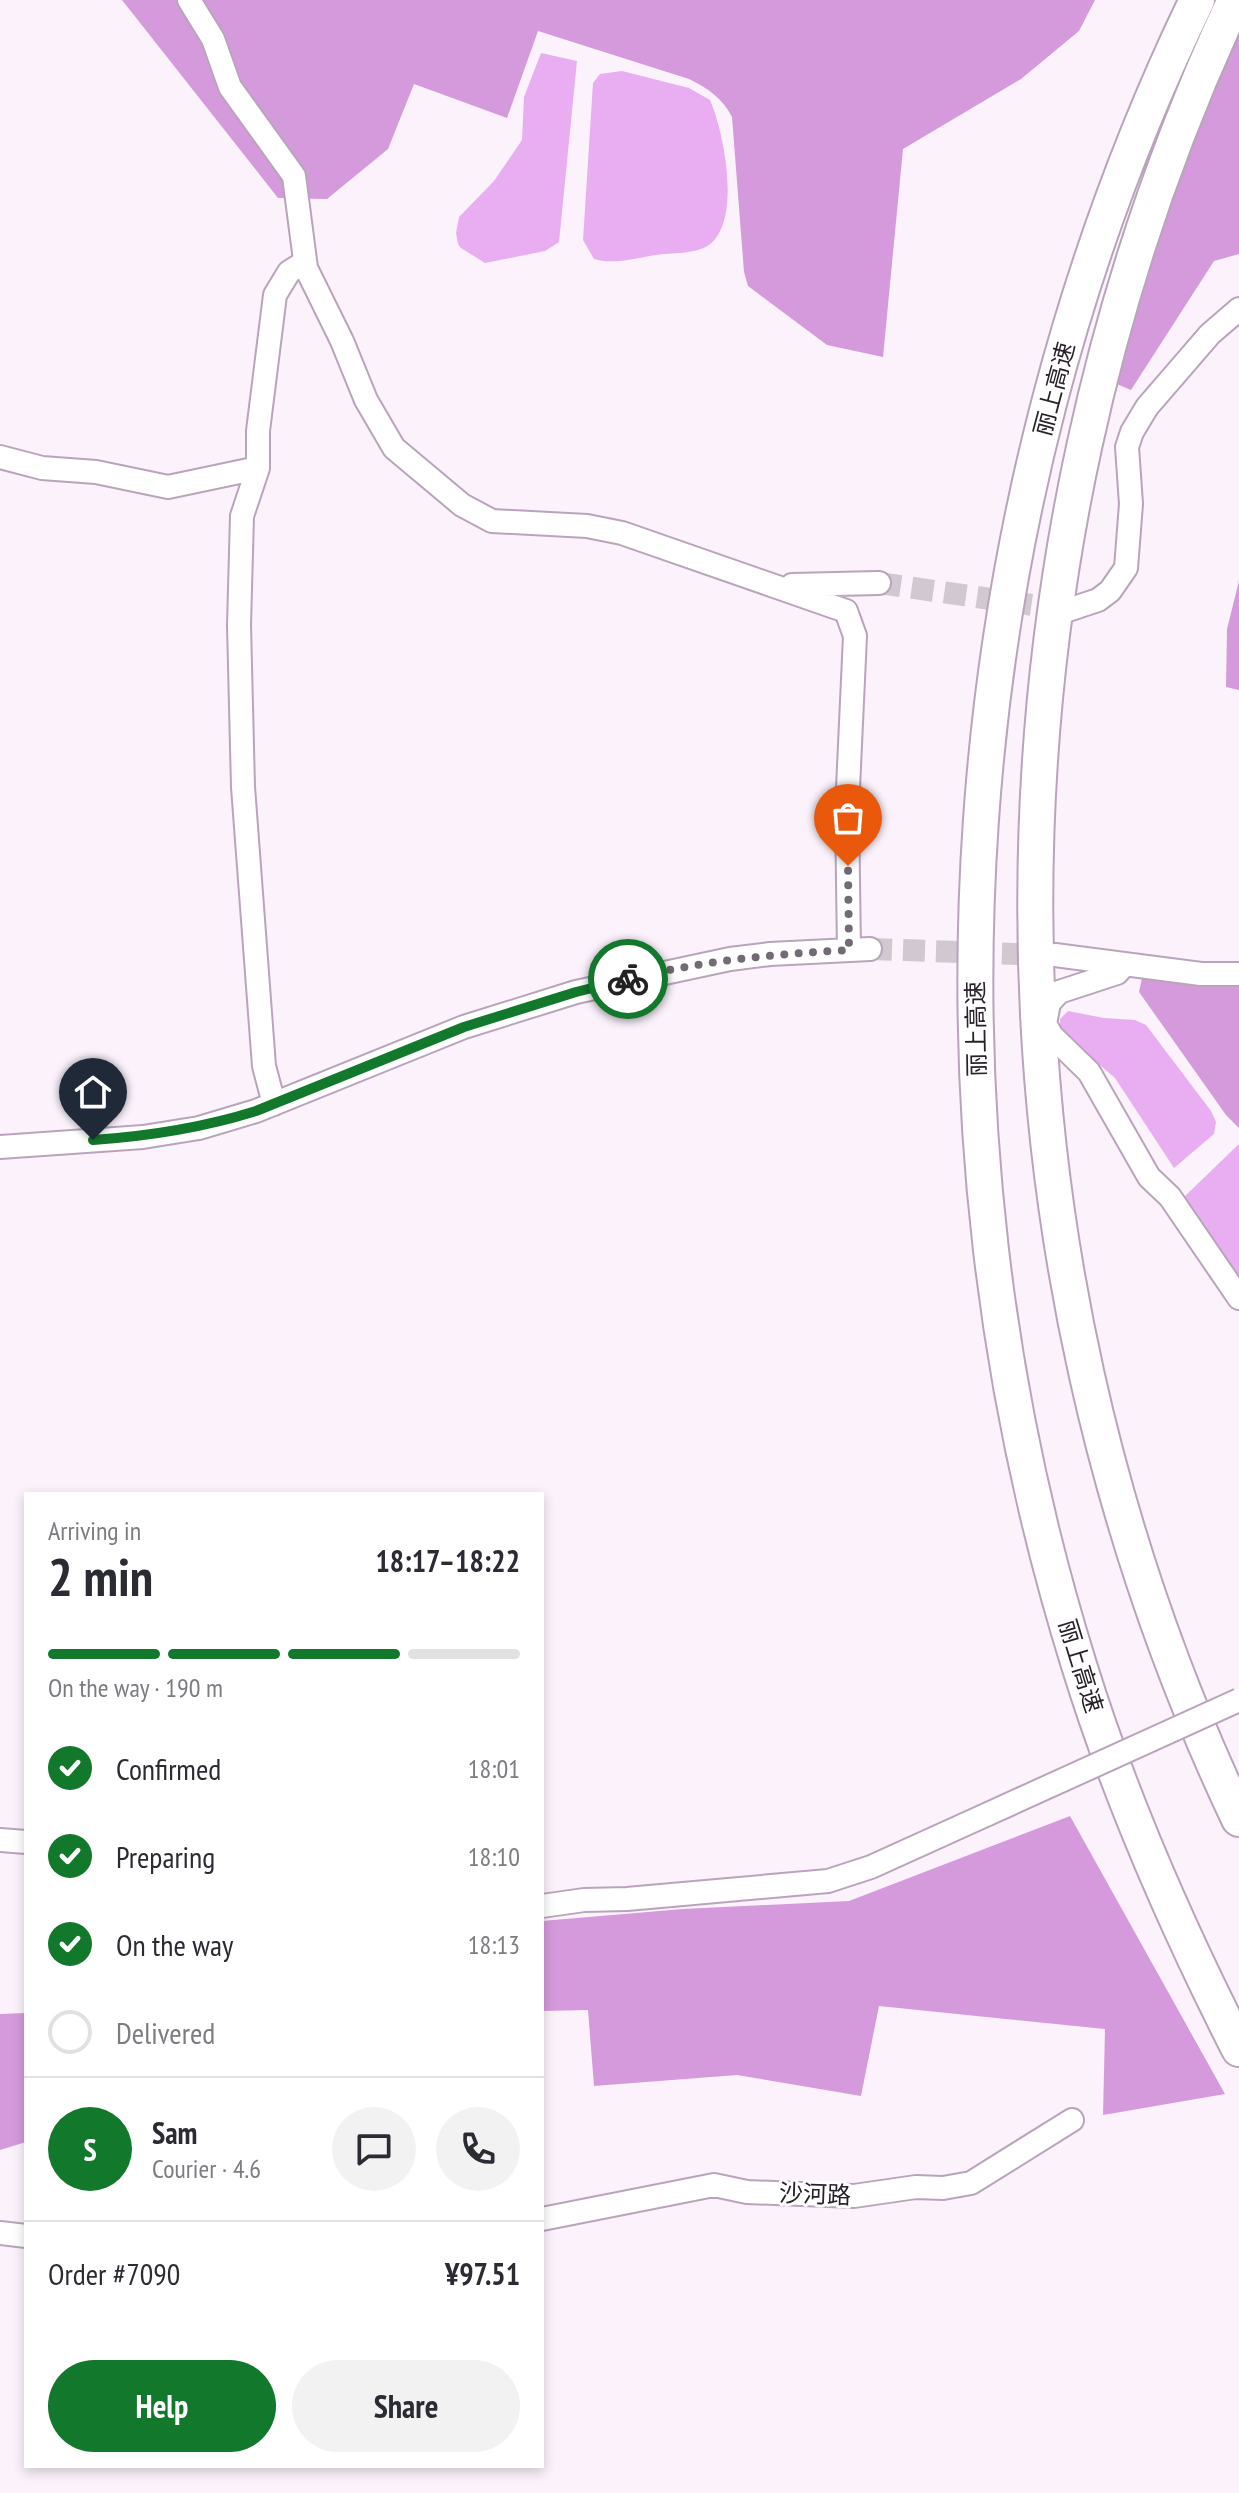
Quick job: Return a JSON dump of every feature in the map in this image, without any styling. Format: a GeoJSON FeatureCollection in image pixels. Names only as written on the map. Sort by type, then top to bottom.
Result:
{"type":"FeatureCollection","features":[{"type":"Feature","properties":{"kind":"highway","name":"丽上高速"},"geometry":{"type":"LineString","coordinates":[[1197,0],[1148,108],[1090,265],[1054,386],[1024,508],[1006,604],[986,756],[976,895],[974,1007],[991,1257],[1017,1422],[1042,1532],[1079,1666],[1135,1824],[1191,1952],[1239,2049]]}},
{"type":"Feature","properties":{"kind":"highway","name":"丽上高速"},"geometry":{"type":"LineString","coordinates":[[1235,0],[1161,178],[1135,253],[1093,407],[1064,548],[1050,642],[1037,785],[1034,881],[1037,1024],[1044,1119],[1061,1245],[1082,1355],[1103,1445],[1142,1578],[1190,1707],[1239,1819]]}},
{"type":"Feature","properties":{"kind":"street"},"geometry":{"type":"LineString","coordinates":[[0,1147],[169,1134],[228,1120],[274,1104],[464,1027],[576,992],[730,959],[860,950],[847,810],[855,636],[846,611],[622,533],[587,526],[492,521],[462,505],[394,448],[366,400],[305,262],[294,176],[230,87],[213,39],[189,0]]}},
{"type":"Feature","properties":{"kind":"street"},"geometry":{"type":"LineString","coordinates":[[274,1104],[264,1066],[243,787],[239,625],[242,516],[258,468],[258,431],[273,303],[283,279],[305,262]]}},
{"type":"Feature","properties":{"kind":"street"},"geometry":{"type":"LineString","coordinates":[[1068,610],[1098,600],[1110,591],[1126,568],[1131,504],[1127,447],[1132,432],[1147,407],[1210,334],[1239,309]]}},
{"type":"Feature","properties":{"kind":"street"},"geometry":{"type":"LineString","coordinates":[[0,457],[42,468],[96,472],[168,487],[258,468]]}},
{"type":"Feature","properties":{"kind":"street"},"geometry":{"type":"LineString","coordinates":[[775,586],[879,583]]}},
{"type":"Feature","properties":{"kind":"street"},"geometry":{"type":"LineString","coordinates":[[1055,955],[1201,974],[1239,974]]}},
{"type":"Feature","properties":{"kind":"street"},"geometry":{"type":"LineString","coordinates":[[1125,964],[1117,973],[1059,992],[1049,1003],[1045,1024],[1052,1036],[1089,1072],[1149,1177],[1170,1197],[1239,1298]]}},
{"type":"Feature","properties":{"kind":"street"},"geometry":{"type":"LineString","coordinates":[[544,1906],[828,1881],[871,1867],[1239,1700]]}},
{"type":"Feature","properties":{"kind":"street"},"geometry":{"type":"LineString","coordinates":[[0,1840],[24,1842]]}},
{"type":"Feature","properties":{"kind":"street","name":"沙河路"},"geometry":{"type":"LineString","coordinates":[[544,2219],[714,2185],[747,2192],[854,2196],[971,2183],[1072,2120]]}},
{"type":"Feature","properties":{"kind":"street"},"geometry":{"type":"LineString","coordinates":[[0,2233],[24,2236]]}},
{"type":"Feature","properties":{"kind":"shaded area"},"geometry":{"type":"Polygon","coordinates":[[[122,0],[1095,0],[1079,31],[1021,79],[903,149],[883,357],[827,345],[748,286],[744,272],[732,117],[714,95],[689,79],[538,31],[507,118],[414,84],[388,149],[327,199],[278,198],[122,0]]]}},
{"type":"Feature","properties":{"kind":"shaded area"},"geometry":{"type":"Polygon","coordinates":[[[1239,12],[1239,254],[1214,261],[1131,390],[1112,382],[1133,286],[1239,12]]]}},
{"type":"Feature","properties":{"kind":"shaded area"},"geometry":{"type":"Polygon","coordinates":[[[541,53],[577,61],[559,242],[545,251],[485,263],[458,244],[456,233],[459,217],[494,181],[522,140],[524,97],[541,53]]]}},
{"type":"Feature","properties":{"kind":"shaded area"},"geometry":{"type":"Polygon","coordinates":[[[622,71],[689,88],[710,100],[725,154],[728,197],[719,233],[704,248],[609,261],[594,259],[583,240],[593,83],[600,74],[622,71]]]}},
{"type":"Feature","properties":{"kind":"shaded area"},"geometry":{"type":"Polygon","coordinates":[[[1239,581],[1239,690],[1226,687],[1227,629],[1239,581]]]}},
{"type":"Feature","properties":{"kind":"shaded area"},"geometry":{"type":"Polygon","coordinates":[[[1142,978],[1239,983],[1239,1128],[1226,1115],[1139,992],[1142,978]]]}},
{"type":"Feature","properties":{"kind":"shaded area"},"geometry":{"type":"Polygon","coordinates":[[[1068,1011],[1135,1020],[1146,1025],[1211,1111],[1216,1122],[1214,1134],[1174,1168],[1115,1078],[1060,1031],[1060,1019],[1068,1011]]]}},
{"type":"Feature","properties":{"kind":"shaded area"},"geometry":{"type":"Polygon","coordinates":[[[1239,1144],[1239,1280],[1185,1203],[1185,1196],[1239,1144]]]}},
{"type":"Feature","properties":{"kind":"shaded area"},"geometry":{"type":"Polygon","coordinates":[[[1070,1816],[1225,2094],[1103,2115],[1105,2029],[879,2006],[861,2096],[737,2075],[594,2086],[588,2010],[544,2011],[544,1921],[683,1909],[849,1901],[1070,1816]]]}},
{"type":"Feature","properties":{"kind":"shaded area"},"geometry":{"type":"Polygon","coordinates":[[[24,2013],[24,2143],[0,2150],[0,2014],[24,2013]]]}},
{"type":"Feature","properties":{"kind":"tunnel"},"geometry":{"type":"LineString","coordinates":[[879,583],[1068,610]]}},
{"type":"Feature","properties":{"kind":"tunnel"},"geometry":{"type":"LineString","coordinates":[[870,949],[1049,955]]}},
{"type":"Feature","properties":{"kind":"way so far"},"geometry":{"type":"LineString","coordinates":[[628,979],[770,954],[849,950],[848,866]]}},
{"type":"Feature","properties":{"kind":"route"},"geometry":{"type":"LineString","coordinates":[[93,1140],[169,1134],[228,1120],[464,1027],[520,1008],[628,979]]}}]}
